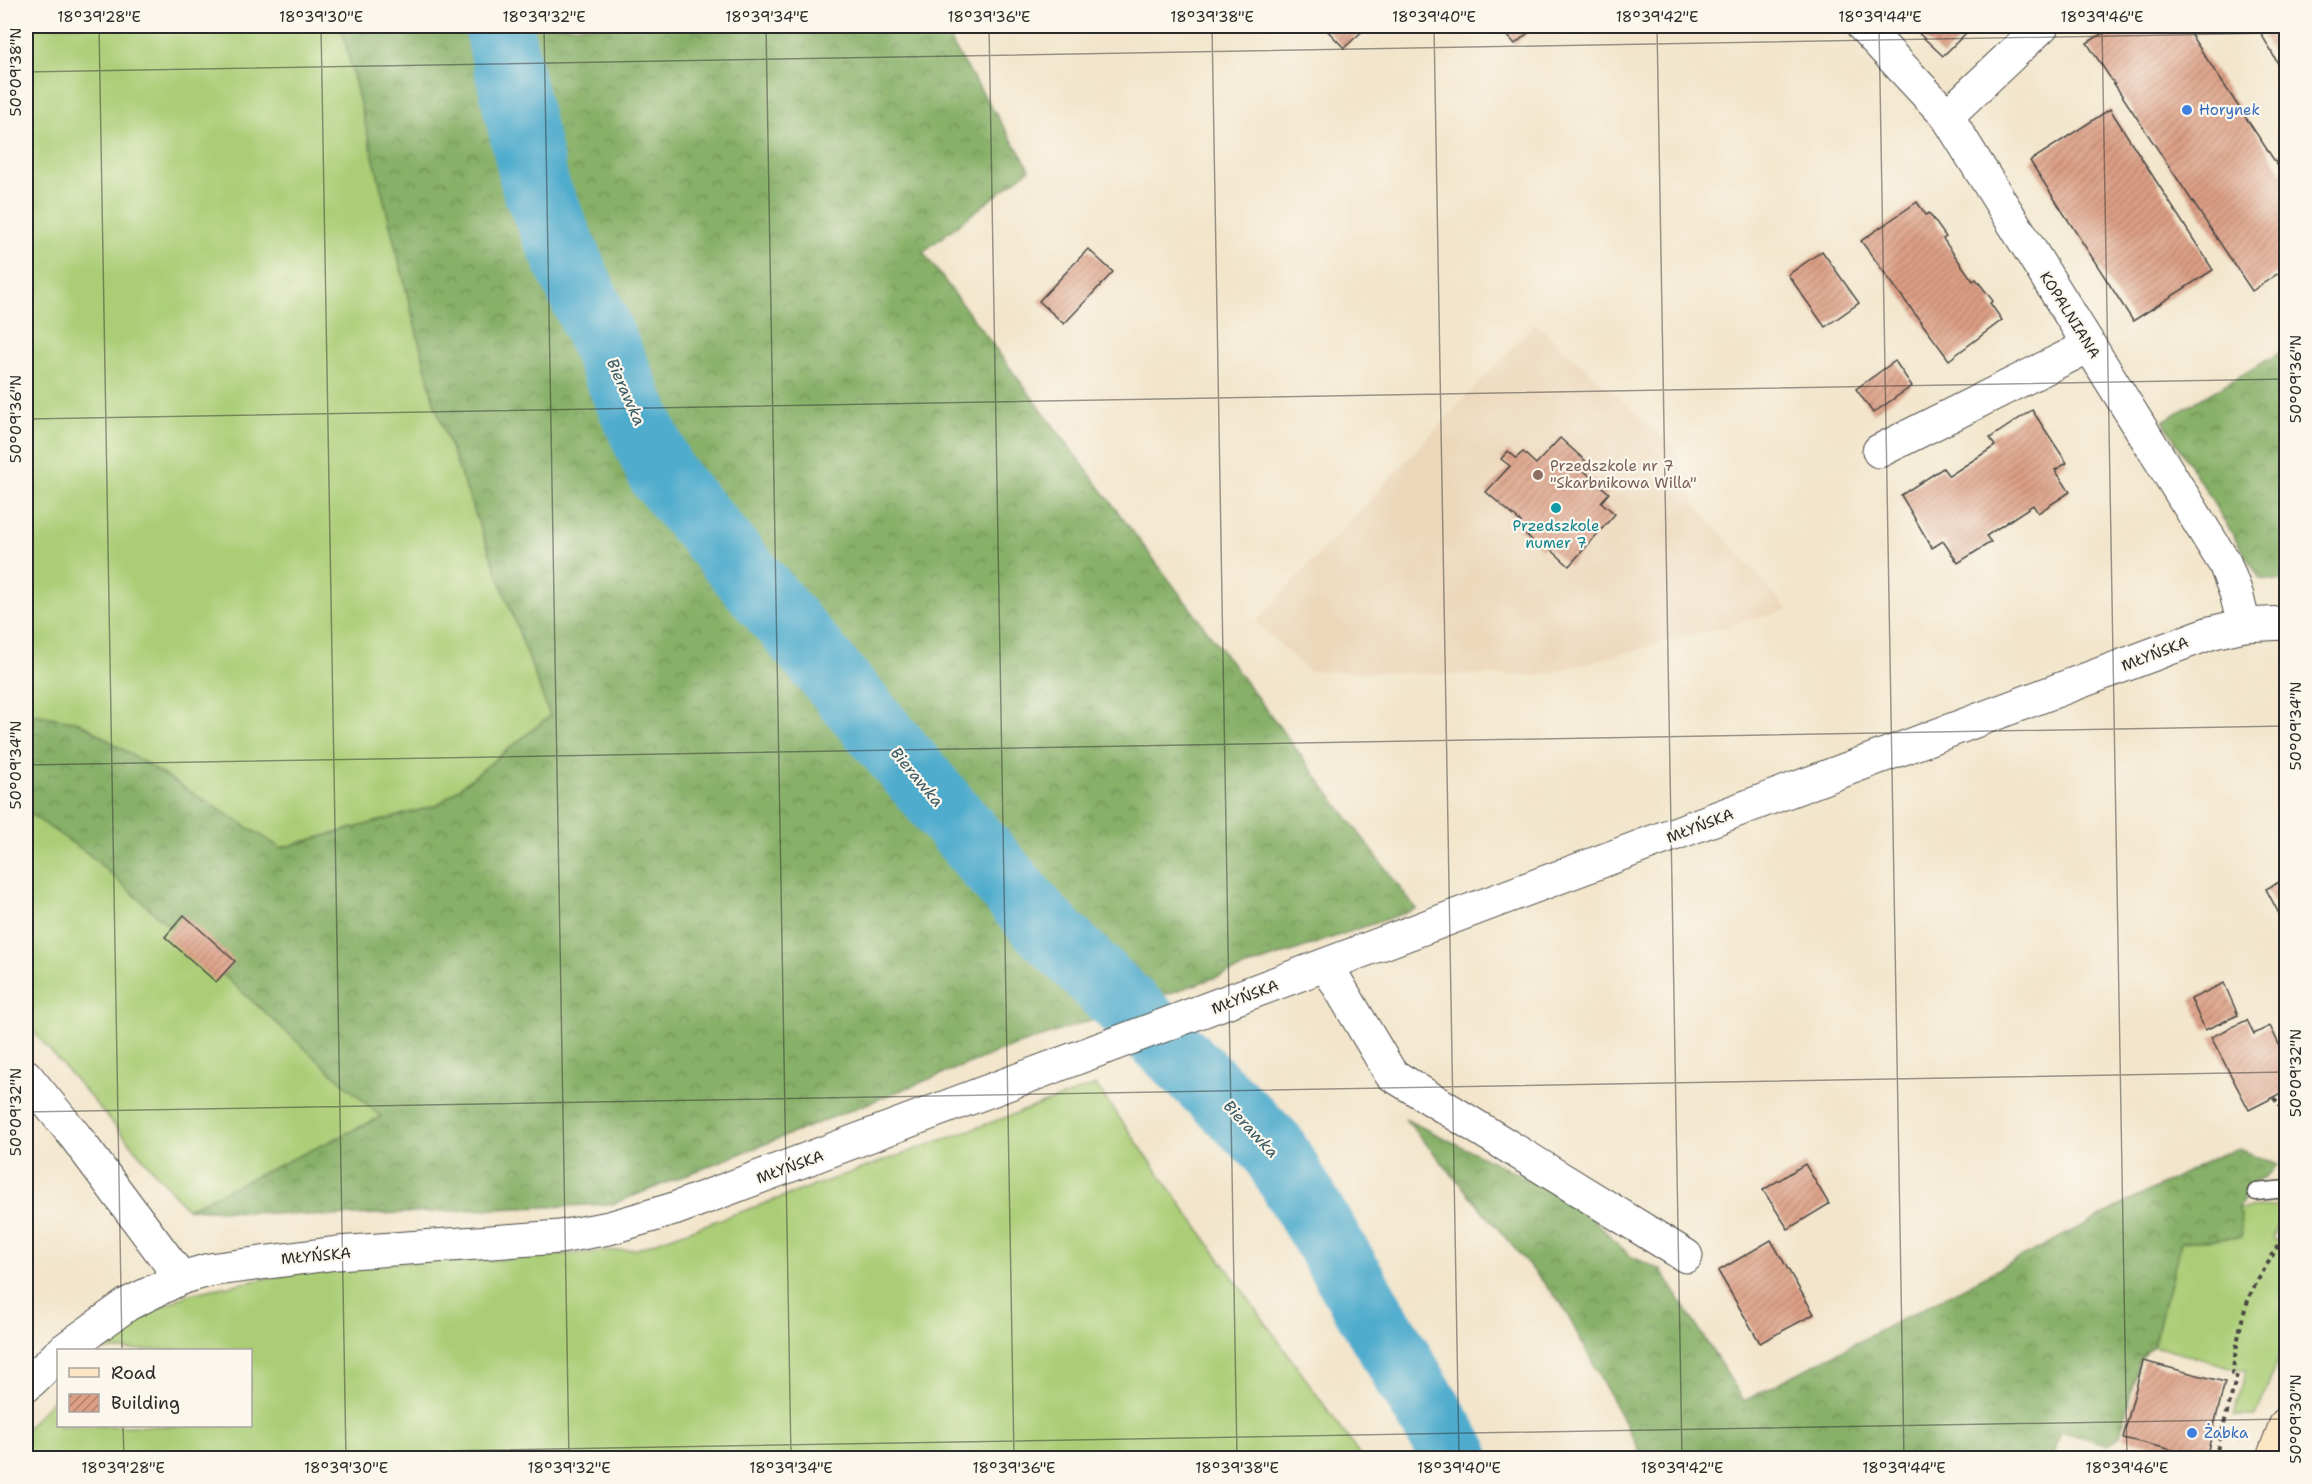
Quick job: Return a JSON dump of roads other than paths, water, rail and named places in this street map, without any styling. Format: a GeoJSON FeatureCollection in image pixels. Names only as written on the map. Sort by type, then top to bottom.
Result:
{"type":"FeatureCollection","features":[{"type":"Feature","properties":{"kind":"main road"},"geometry":{"type":"LineString","coordinates":[[2262,1450],[2286,1424]]}},
{"type":"Feature","properties":{"kind":"street","name":"KOPALNIANA"},"geometry":{"type":"LineString","coordinates":[[1863,26],[1947,116],[2225,564],[2236,593],[2244,625]]}},
{"type":"Feature","properties":{"kind":"street"},"geometry":{"type":"LineString","coordinates":[[1947,116],[2042,26]]}},
{"type":"Feature","properties":{"kind":"street"},"geometry":{"type":"LineString","coordinates":[[1879,451],[2089,346]]}},
{"type":"Feature","properties":{"kind":"street","name":"MŁYŃSKA"},"geometry":{"type":"LineString","coordinates":[[65,1349],[128,1304],[181,1278],[219,1268],[282,1258],[526,1241],[609,1228],[674,1209],[1072,1062],[2210,633],[2244,625],[2286,623]]}},
{"type":"Feature","properties":{"kind":"street"},"geometry":{"type":"LineString","coordinates":[[1327,966],[1391,1074],[1686,1256]]}},
{"type":"Feature","properties":{"kind":"street"},"geometry":{"type":"LineString","coordinates":[[26,1076],[88,1153],[181,1278]]}},
{"type":"Feature","properties":{"kind":"street"},"geometry":{"type":"LineString","coordinates":[[26,1386],[57,1357]]}},
{"type":"Feature","properties":{"kind":"lane"},"geometry":{"type":"LineString","coordinates":[[2256,1192],[2286,1189]]}},
{"type":"Feature","properties":{"kind":"waterway","name":"Bierawka"},"geometry":{"type":"LineString","coordinates":[[498,26],[536,188],[662,475],[1041,923],[1272,1147],[1457,1458]]}},
{"type":"Feature","properties":{"kind":"place","name":"Horynek"},"geometry":{"type":"Point","coordinates":[2187,110]}},
{"type":"Feature","properties":{"kind":"place","name":"Przedszkole nr 7 \"Skarbnikowa Willa\""},"geometry":{"type":"Point","coordinates":[1538,475]}},
{"type":"Feature","properties":{"kind":"place","name":"Przedszkole numer 7"},"geometry":{"type":"Point","coordinates":[1556,508]}},
{"type":"Feature","properties":{"kind":"place","name":"Żabka"},"geometry":{"type":"Point","coordinates":[2192,1433]}}]}
